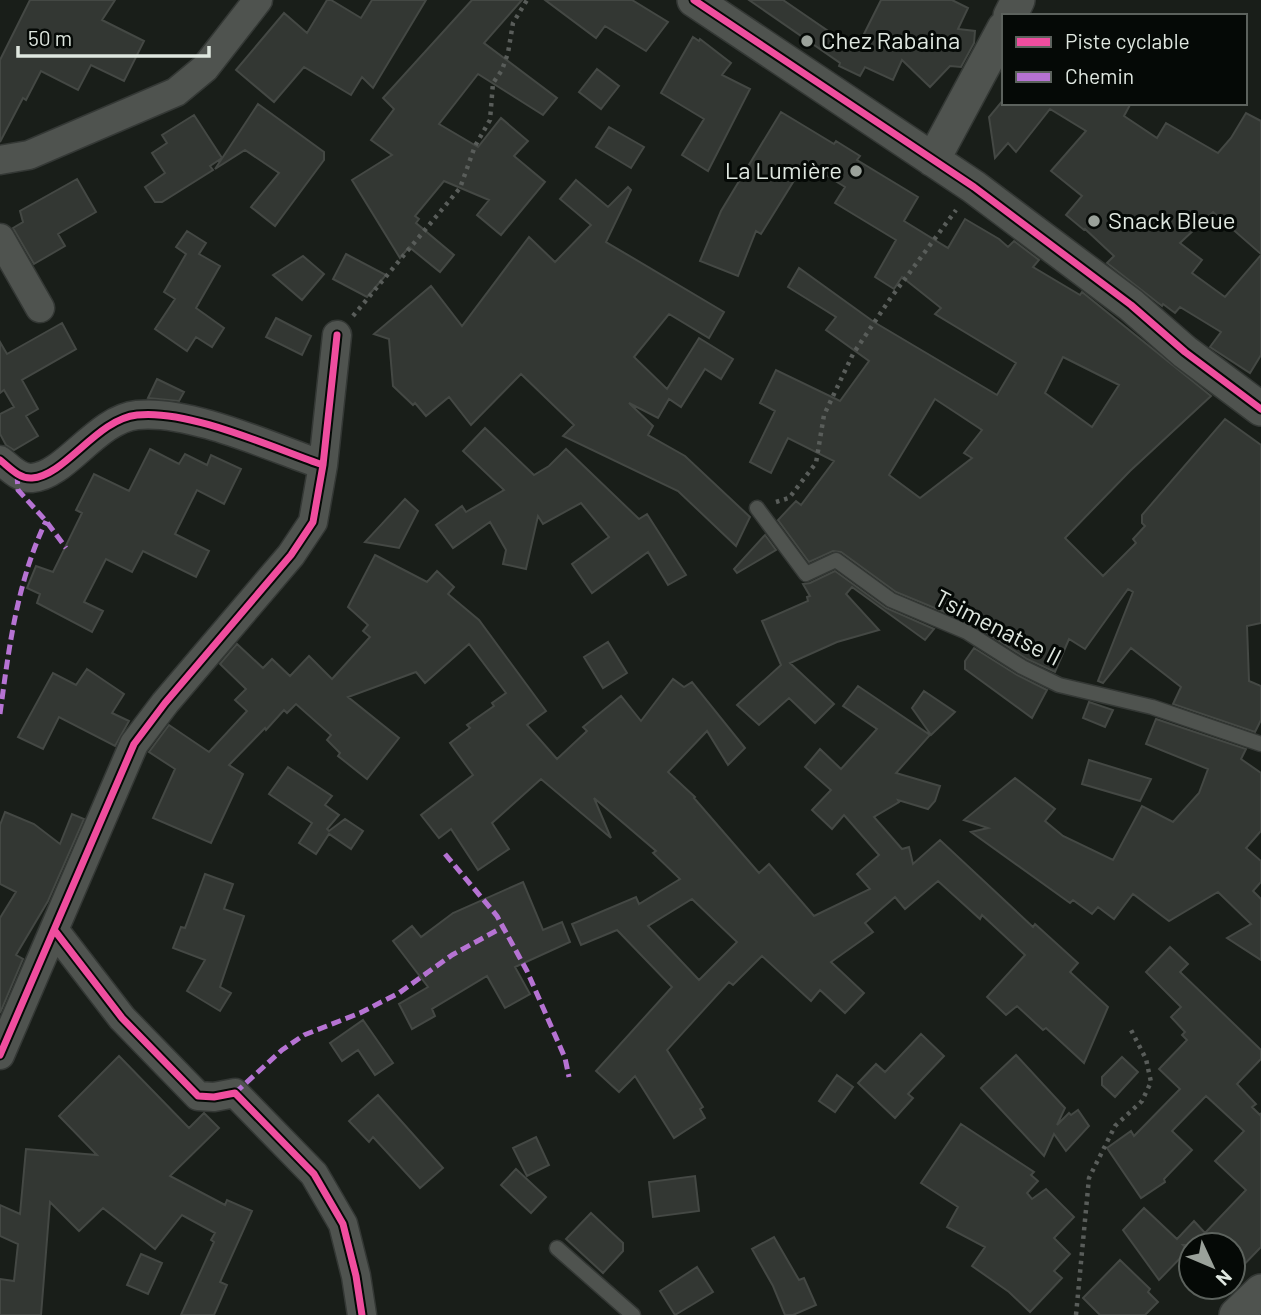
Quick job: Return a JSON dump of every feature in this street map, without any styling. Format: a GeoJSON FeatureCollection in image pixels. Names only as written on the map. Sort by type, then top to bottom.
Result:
{"type":"FeatureCollection","features":[{"type":"Feature","properties":{"kind":"street"},"geometry":{"type":"LineString","coordinates":[[0,160],[29,155],[176,92],[205,68],[258,0]]}},
{"type":"Feature","properties":{"kind":"street"},"geometry":{"type":"LineString","coordinates":[[694,0],[974,187],[1261,409]]}},
{"type":"Feature","properties":{"kind":"street"},"geometry":{"type":"LineString","coordinates":[[933,160],[1002,32]]}},
{"type":"Feature","properties":{"kind":"street"},"geometry":{"type":"LineString","coordinates":[[0,238],[40,308]]}},
{"type":"Feature","properties":{"kind":"street"},"geometry":{"type":"LineString","coordinates":[[0,1055],[134,744],[165,703],[291,555],[313,522],[323,465],[337,335]]}},
{"type":"Feature","properties":{"kind":"street"},"geometry":{"type":"LineString","coordinates":[[0,460],[16,474],[32,478],[56,469],[108,425],[136,415],[188,418],[323,465]]}},
{"type":"Feature","properties":{"kind":"street"},"geometry":{"type":"LineString","coordinates":[[55,931],[122,1018],[198,1096],[214,1097],[235,1093],[314,1174],[343,1224],[362,1315]]}},
{"type":"Feature","properties":{"kind":"street"},"geometry":{"type":"LineString","coordinates":[[1236,1315],[1261,1291]]}},
{"type":"Feature","properties":{"kind":"lane","name":"Tsimenatse II"},"geometry":{"type":"LineString","coordinates":[[757,508],[806,575],[836,561],[891,600],[967,632],[1022,667],[1059,685],[1152,707],[1261,744]]}},
{"type":"Feature","properties":{"kind":"lane"},"geometry":{"type":"LineString","coordinates":[[556,1248],[633,1315]]}},
{"type":"Feature","properties":{"kind":"path"},"geometry":{"type":"LineString","coordinates":[[337,335],[460,188],[475,146],[490,120],[493,83],[502,70],[508,53],[513,23],[527,0]]}},
{"type":"Feature","properties":{"kind":"path"},"geometry":{"type":"LineString","coordinates":[[757,508],[789,498],[816,463],[824,415],[853,354],[890,299],[974,187]]}},
{"type":"Feature","properties":{"kind":"path"},"geometry":{"type":"LineString","coordinates":[[1076,1315],[1088,1178],[1115,1126],[1142,1101],[1152,1082],[1146,1059],[1132,1030]]}},
{"type":"Feature","properties":{"kind":"building"},"geometry":{"type":"Polygon","coordinates":[[[30,0],[115,0],[102,20],[144,41],[124,81],[91,65],[78,90],[41,71],[0,142],[0,60],[30,0]]]}},
{"type":"Feature","properties":{"kind":"building"},"geometry":{"type":"Polygon","coordinates":[[[327,0],[361,18],[372,0],[426,0],[373,88],[362,77],[351,95],[304,67],[274,102],[236,70],[284,13],[307,33],[327,0]]]}},
{"type":"Feature","properties":{"kind":"building"},"geometry":{"type":"Polygon","coordinates":[[[472,0],[522,0],[484,43],[557,98],[543,115],[478,74],[439,124],[478,147],[501,118],[528,141],[514,156],[545,182],[501,235],[477,215],[489,200],[444,181],[415,216],[419,219],[416,223],[454,255],[440,272],[409,247],[400,258],[352,180],[392,155],[371,140],[394,109],[383,98],[472,0]]]}},
{"type":"Feature","properties":{"kind":"building"},"geometry":{"type":"Polygon","coordinates":[[[545,0],[632,0],[668,22],[646,51],[605,26],[596,38],[545,0]]]}},
{"type":"Feature","properties":{"kind":"building"},"geometry":{"type":"Polygon","coordinates":[[[749,0],[783,0],[856,50],[881,0],[952,0],[968,8],[958,29],[975,31],[974,43],[961,67],[950,66],[930,87],[902,60],[893,80],[865,67],[860,76],[839,66],[840,63],[749,0]]]}},
{"type":"Feature","properties":{"kind":"building"},"geometry":{"type":"Polygon","coordinates":[[[693,37],[699,41],[700,39],[731,63],[722,75],[750,89],[708,171],[682,155],[704,119],[661,93],[693,37]]]}},
{"type":"Feature","properties":{"kind":"building"},"geometry":{"type":"Polygon","coordinates":[[[597,69],[619,86],[601,109],[579,92],[597,69]]]}},
{"type":"Feature","properties":{"kind":"building"},"geometry":{"type":"Polygon","coordinates":[[[1002,101],[1002,105],[1130,105],[1124,116],[1157,138],[1166,123],[1218,153],[1246,113],[1261,121],[1261,254],[1213,212],[1180,243],[1202,260],[1192,273],[1225,297],[1261,255],[1261,355],[1250,373],[1210,347],[1221,332],[1180,307],[1175,313],[1163,304],[1162,306],[1107,263],[1114,256],[1066,215],[1082,196],[1051,171],[1086,131],[1050,109],[1016,152],[1008,143],[995,158],[989,117],[1002,101]]]}},
{"type":"Feature","properties":{"kind":"building"},"geometry":{"type":"Polygon","coordinates":[[[258,104],[324,152],[324,160],[275,226],[251,207],[279,173],[245,150],[215,169],[258,104]]]}},
{"type":"Feature","properties":{"kind":"building"},"geometry":{"type":"Polygon","coordinates":[[[781,112],[834,144],[836,141],[860,156],[857,160],[918,197],[904,221],[948,248],[965,219],[1008,247],[1014,241],[1039,260],[1033,267],[1080,295],[1082,292],[1211,396],[1130,471],[1065,538],[1103,576],[1136,543],[1133,539],[1145,526],[1142,523],[1142,515],[1225,419],[1261,445],[1261,623],[1247,626],[1249,681],[1261,686],[1261,720],[1255,732],[1173,704],[1181,687],[1131,648],[1103,683],[1098,681],[1133,592],[1128,589],[1085,649],[1069,639],[1055,672],[1027,659],[971,623],[896,592],[841,552],[833,551],[809,562],[778,520],[796,501],[801,505],[834,461],[788,438],[771,473],[750,462],[775,411],[760,403],[776,370],[840,401],[869,361],[826,330],[836,317],[788,287],[799,268],[874,322],[997,395],[1016,363],[935,314],[941,308],[902,277],[894,289],[875,277],[896,240],[835,203],[845,187],[811,166],[806,175],[800,171],[761,234],[756,231],[738,276],[700,261],[721,211],[781,112]],[[1063,357],[1045,393],[1092,427],[1119,385],[1063,357]],[[935,399],[889,475],[920,498],[972,458],[964,453],[982,430],[935,399]]]}},
{"type":"Feature","properties":{"kind":"building"},"geometry":{"type":"Polygon","coordinates":[[[194,115],[222,158],[210,166],[213,170],[162,202],[155,202],[145,187],[165,173],[152,153],[167,143],[162,135],[194,115]]]}},
{"type":"Feature","properties":{"kind":"building"},"geometry":{"type":"Polygon","coordinates":[[[609,127],[644,147],[631,168],[596,147],[609,127]]]}},
{"type":"Feature","properties":{"kind":"building"},"geometry":{"type":"Polygon","coordinates":[[[77,179],[96,212],[58,234],[65,246],[34,264],[13,228],[23,222],[20,211],[77,179]]]}},
{"type":"Feature","properties":{"kind":"building"},"geometry":{"type":"Polygon","coordinates":[[[576,180],[608,207],[628,187],[631,190],[606,242],[724,312],[709,338],[669,314],[634,357],[667,389],[699,338],[733,359],[721,379],[705,369],[681,407],[669,399],[658,418],[629,403],[653,426],[648,435],[685,456],[750,517],[736,546],[678,491],[563,436],[574,425],[521,374],[471,425],[449,397],[426,416],[415,403],[413,405],[393,386],[389,339],[374,334],[431,286],[462,326],[529,237],[555,262],[591,225],[560,199],[576,180]]]}},
{"type":"Feature","properties":{"kind":"building"},"geometry":{"type":"Polygon","coordinates":[[[187,231],[206,243],[199,254],[220,266],[196,308],[224,328],[212,347],[196,337],[187,351],[155,329],[175,299],[164,292],[186,254],[176,247],[187,231]]]}},
{"type":"Feature","properties":{"kind":"building"},"geometry":{"type":"Polygon","coordinates":[[[346,254],[386,275],[367,297],[333,279],[346,254]]]}},
{"type":"Feature","properties":{"kind":"building"},"geometry":{"type":"Polygon","coordinates":[[[303,256],[324,274],[302,300],[273,275],[303,256]]]}},
{"type":"Feature","properties":{"kind":"building"},"geometry":{"type":"Polygon","coordinates":[[[276,318],[311,336],[302,355],[266,337],[276,318]]]}},
{"type":"Feature","properties":{"kind":"building"},"geometry":{"type":"Polygon","coordinates":[[[62,323],[76,349],[22,380],[38,409],[26,416],[38,436],[14,450],[6,445],[0,434],[0,414],[14,407],[4,390],[0,393],[0,342],[7,354],[62,323]]]}},
{"type":"Feature","properties":{"kind":"building"},"geometry":{"type":"Polygon","coordinates":[[[157,379],[184,392],[179,401],[148,398],[157,379]]]}},
{"type":"Feature","properties":{"kind":"building"},"geometry":{"type":"Polygon","coordinates":[[[485,428],[534,475],[549,466],[566,449],[639,519],[647,514],[686,575],[668,585],[648,552],[592,593],[572,564],[609,537],[581,503],[543,524],[538,516],[526,569],[503,564],[506,550],[490,522],[453,548],[436,525],[462,506],[466,512],[504,490],[463,451],[485,428]]]}},
{"type":"Feature","properties":{"kind":"building"},"geometry":{"type":"Polygon","coordinates":[[[150,449],[179,464],[185,454],[207,465],[211,455],[241,469],[224,504],[197,490],[175,534],[209,551],[196,577],[143,551],[132,572],[106,559],[84,602],[103,611],[92,632],[37,603],[40,594],[27,588],[36,566],[53,572],[82,513],[76,510],[94,474],[129,491],[150,449]]]}},
{"type":"Feature","properties":{"kind":"building"},"geometry":{"type":"Polygon","coordinates":[[[405,499],[418,511],[399,548],[365,542],[405,499]]]}},
{"type":"Feature","properties":{"kind":"building"},"geometry":{"type":"Polygon","coordinates":[[[765,535],[776,550],[737,573],[734,569],[765,535]]]}},
{"type":"Feature","properties":{"kind":"building"},"geometry":{"type":"Polygon","coordinates":[[[375,555],[427,582],[437,571],[454,587],[448,594],[479,620],[546,711],[527,725],[557,759],[587,731],[583,727],[621,696],[641,721],[673,679],[684,687],[692,682],[745,748],[728,765],[707,731],[668,772],[695,797],[759,873],[769,864],[814,916],[870,889],[857,874],[879,855],[844,815],[832,829],[812,810],[831,790],[805,767],[820,749],[841,769],[877,729],[843,706],[858,686],[930,735],[896,773],[940,786],[935,801],[928,809],[898,800],[899,802],[874,817],[902,849],[909,847],[913,864],[940,840],[1033,927],[1035,924],[1078,963],[1070,972],[1108,1007],[1084,1063],[1017,1006],[1006,1015],[987,997],[1025,955],[982,915],[980,919],[938,881],[905,909],[895,897],[865,923],[873,932],[831,962],[864,993],[845,1013],[820,990],[811,1001],[762,956],[733,985],[729,982],[667,1050],[703,1107],[700,1109],[705,1118],[674,1138],[635,1076],[619,1092],[596,1071],[672,987],[617,930],[581,945],[572,924],[636,897],[639,904],[680,879],[653,853],[656,851],[594,798],[611,838],[541,779],[492,823],[509,849],[478,870],[451,829],[439,838],[421,815],[473,775],[450,743],[470,728],[467,725],[494,706],[492,703],[506,693],[469,644],[425,683],[416,672],[348,697],[399,738],[367,779],[338,756],[340,753],[327,740],[331,735],[296,704],[287,713],[284,710],[229,765],[243,774],[211,843],[153,818],[175,769],[149,752],[169,725],[209,752],[247,711],[235,700],[246,689],[220,664],[237,644],[263,668],[272,659],[290,676],[309,656],[332,679],[370,637],[363,631],[368,625],[348,607],[375,555]],[[692,899],[648,926],[699,980],[737,942],[692,899]]]}},
{"type":"Feature","properties":{"kind":"building"},"geometry":{"type":"Polygon","coordinates":[[[835,571],[886,608],[934,629],[925,640],[852,587],[846,594],[879,630],[837,642],[790,663],[834,704],[815,723],[789,698],[759,725],[737,705],[781,665],[762,621],[808,601],[807,597],[810,596],[803,584],[835,571]]]}},
{"type":"Feature","properties":{"kind":"building"},"geometry":{"type":"Polygon","coordinates":[[[608,642],[627,673],[603,688],[584,657],[608,642]]]}},
{"type":"Feature","properties":{"kind":"building"},"geometry":{"type":"Polygon","coordinates":[[[974,648],[1047,690],[1032,718],[965,669],[965,661],[974,648]]]}},
{"type":"Feature","properties":{"kind":"building"},"geometry":{"type":"Polygon","coordinates":[[[87,669],[124,694],[112,713],[129,721],[115,746],[59,717],[43,749],[18,737],[53,673],[76,685],[87,669]]]}},
{"type":"Feature","properties":{"kind":"building"},"geometry":{"type":"Polygon","coordinates":[[[924,691],[955,712],[931,735],[912,708],[924,691]]]}},
{"type":"Feature","properties":{"kind":"building"},"geometry":{"type":"Polygon","coordinates":[[[1089,702],[1113,710],[1105,727],[1083,718],[1089,702]]]}},
{"type":"Feature","properties":{"kind":"building"},"geometry":{"type":"Polygon","coordinates":[[[1156,719],[1246,749],[1241,759],[1261,773],[1261,831],[1246,848],[1261,861],[1261,882],[1253,891],[1261,899],[1261,960],[1227,938],[1251,924],[1218,892],[1169,921],[1133,894],[1114,919],[1098,907],[1092,914],[1073,900],[1070,903],[971,832],[988,828],[964,820],[1015,778],[1055,809],[1045,821],[1063,836],[1113,860],[1142,806],[1173,822],[1199,793],[1208,769],[1146,744],[1156,719]]]}},
{"type":"Feature","properties":{"kind":"building"},"geometry":{"type":"Polygon","coordinates":[[[1089,760],[1151,779],[1140,801],[1082,784],[1089,760]]]}},
{"type":"Feature","properties":{"kind":"building"},"geometry":{"type":"Polygon","coordinates":[[[288,767],[332,796],[325,805],[339,815],[327,829],[329,831],[345,819],[363,831],[351,849],[329,834],[316,854],[299,843],[312,823],[269,794],[288,767]]]}},
{"type":"Feature","properties":{"kind":"building"},"geometry":{"type":"Polygon","coordinates":[[[5,812],[34,824],[60,844],[72,814],[84,819],[48,901],[16,955],[23,959],[0,1013],[0,918],[16,892],[0,884],[0,825],[5,812]]]}},
{"type":"Feature","properties":{"kind":"building"},"geometry":{"type":"Polygon","coordinates":[[[205,874],[233,884],[224,909],[244,916],[220,987],[231,993],[220,1011],[187,991],[205,960],[173,948],[181,927],[185,928],[205,874]]]}},
{"type":"Feature","properties":{"kind":"building"},"geometry":{"type":"Polygon","coordinates":[[[523,882],[543,930],[562,922],[570,942],[515,967],[530,994],[505,1008],[487,976],[432,1009],[435,1016],[412,1029],[399,1004],[428,987],[393,941],[412,926],[421,937],[453,913],[523,882]]]}},
{"type":"Feature","properties":{"kind":"building"},"geometry":{"type":"Polygon","coordinates":[[[1170,947],[1188,964],[1180,972],[1261,1050],[1261,1059],[1237,1084],[1256,1104],[1252,1107],[1260,1115],[1261,1113],[1261,1247],[1247,1262],[1247,1231],[1207,1231],[1246,1190],[1215,1161],[1244,1131],[1206,1096],[1172,1131],[1192,1150],[1164,1179],[1165,1182],[1141,1198],[1107,1148],[1131,1131],[1134,1136],[1180,1089],[1159,1069],[1187,1040],[1182,1035],[1185,1032],[1171,1017],[1181,1007],[1146,972],[1170,947]]]}},
{"type":"Feature","properties":{"kind":"building"},"geometry":{"type":"Polygon","coordinates":[[[363,1020],[393,1063],[375,1075],[358,1050],[342,1061],[330,1043],[363,1020]]]}},
{"type":"Feature","properties":{"kind":"building"},"geometry":{"type":"Polygon","coordinates":[[[921,1034],[944,1056],[908,1094],[913,1098],[895,1118],[858,1083],[876,1064],[885,1072],[921,1034]]]}},
{"type":"Feature","properties":{"kind":"building"},"geometry":{"type":"Polygon","coordinates":[[[1016,1055],[1065,1108],[1057,1125],[1069,1113],[1071,1115],[1078,1110],[1089,1126],[1066,1151],[1054,1134],[1044,1156],[981,1088],[1016,1055]]]}},
{"type":"Feature","properties":{"kind":"building"},"geometry":{"type":"Polygon","coordinates":[[[119,1056],[189,1128],[204,1113],[219,1128],[170,1176],[225,1205],[227,1200],[252,1211],[220,1282],[227,1285],[214,1315],[181,1315],[214,1242],[211,1240],[215,1233],[182,1215],[155,1249],[103,1208],[79,1231],[50,1202],[41,1315],[0,1315],[0,1279],[14,1281],[18,1244],[0,1236],[0,1205],[20,1214],[26,1149],[97,1155],[59,1116],[119,1056]]]}},
{"type":"Feature","properties":{"kind":"building"},"geometry":{"type":"Polygon","coordinates":[[[1122,1057],[1138,1072],[1115,1097],[1102,1085],[1102,1077],[1122,1057]]]}},
{"type":"Feature","properties":{"kind":"building"},"geometry":{"type":"Polygon","coordinates":[[[837,1075],[853,1087],[835,1112],[819,1101],[837,1075]]]}},
{"type":"Feature","properties":{"kind":"building"},"geometry":{"type":"Polygon","coordinates":[[[378,1095],[443,1168],[420,1188],[373,1137],[369,1142],[349,1121],[378,1095]]]}},
{"type":"Feature","properties":{"kind":"building"},"geometry":{"type":"Polygon","coordinates":[[[961,1124],[1034,1172],[1031,1175],[1038,1181],[1027,1193],[1032,1199],[1046,1189],[1074,1217],[1054,1238],[1070,1254],[1054,1271],[1062,1278],[1030,1312],[1009,1292],[972,1266],[985,1247],[947,1227],[958,1207],[921,1183],[961,1124]]]}},
{"type":"Feature","properties":{"kind":"building"},"geometry":{"type":"Polygon","coordinates":[[[536,1137],[549,1165],[527,1176],[513,1148],[536,1137]]]}},
{"type":"Feature","properties":{"kind":"building"},"geometry":{"type":"Polygon","coordinates":[[[516,1169],[546,1197],[531,1213],[501,1185],[516,1169]]]}},
{"type":"Feature","properties":{"kind":"building"},"geometry":{"type":"Polygon","coordinates":[[[695,1176],[699,1211],[653,1217],[649,1182],[695,1176]]]}},
{"type":"Feature","properties":{"kind":"building"},"geometry":{"type":"Polygon","coordinates":[[[1144,1208],[1177,1239],[1177,1261],[1159,1280],[1123,1230],[1144,1208]]]}},
{"type":"Feature","properties":{"kind":"building"},"geometry":{"type":"Polygon","coordinates":[[[591,1213],[623,1243],[623,1251],[603,1273],[566,1239],[591,1213]]]}},
{"type":"Feature","properties":{"kind":"building"},"geometry":{"type":"Polygon","coordinates":[[[1194,1221],[1203,1231],[1185,1231],[1194,1221]]]}},
{"type":"Feature","properties":{"kind":"building"},"geometry":{"type":"Polygon","coordinates":[[[774,1237],[799,1280],[804,1278],[816,1305],[793,1315],[785,1315],[773,1286],[752,1249],[774,1237]]]}},
{"type":"Feature","properties":{"kind":"building"},"geometry":{"type":"Polygon","coordinates":[[[141,1254],[162,1263],[148,1294],[127,1285],[141,1254]]]}},
{"type":"Feature","properties":{"kind":"building"},"geometry":{"type":"Polygon","coordinates":[[[1120,1260],[1150,1289],[1148,1292],[1158,1302],[1145,1315],[1100,1315],[1083,1298],[1120,1260]]]}},
{"type":"Feature","properties":{"kind":"building"},"geometry":{"type":"Polygon","coordinates":[[[697,1267],[713,1292],[675,1315],[660,1291],[697,1267]]]}},
{"type":"Feature","properties":{"kind":"marked path"},"geometry":{"type":"LineString","coordinates":[[17,474],[18,490],[66,548]]}},
{"type":"Feature","properties":{"kind":"marked path"},"geometry":{"type":"LineString","coordinates":[[0,714],[21,591],[46,521]]}},
{"type":"Feature","properties":{"kind":"marked path"},"geometry":{"type":"LineString","coordinates":[[445,854],[497,916],[527,971],[565,1058],[569,1077]]}},
{"type":"Feature","properties":{"kind":"marked path"},"geometry":{"type":"LineString","coordinates":[[235,1093],[282,1050],[304,1035],[360,1013],[399,993],[452,955],[503,927]]}},
{"type":"Feature","properties":{"kind":"cycle path"},"geometry":{"type":"LineString","coordinates":[[694,0],[974,187],[1131,305],[1185,352],[1261,409]]}},
{"type":"Feature","properties":{"kind":"cycle path"},"geometry":{"type":"LineString","coordinates":[[0,1055],[134,744],[165,703],[291,555],[313,522],[323,465],[337,335]]}},
{"type":"Feature","properties":{"kind":"cycle path"},"geometry":{"type":"LineString","coordinates":[[0,460],[23,477],[44,475],[57,468],[108,426],[137,415],[158,415],[231,431],[323,465]]}},
{"type":"Feature","properties":{"kind":"cycle path"},"geometry":{"type":"LineString","coordinates":[[55,931],[122,1018],[198,1096],[214,1097],[235,1093],[314,1174],[343,1224],[362,1315]]}},
{"type":"Feature","properties":{"kind":"place","name":"Chez Rabaina"},"geometry":{"type":"Point","coordinates":[807,41]}},
{"type":"Feature","properties":{"kind":"place","name":"La Lumière"},"geometry":{"type":"Point","coordinates":[856,171]}},
{"type":"Feature","properties":{"kind":"place","name":"Snack Bleue"},"geometry":{"type":"Point","coordinates":[1094,221]}}]}
